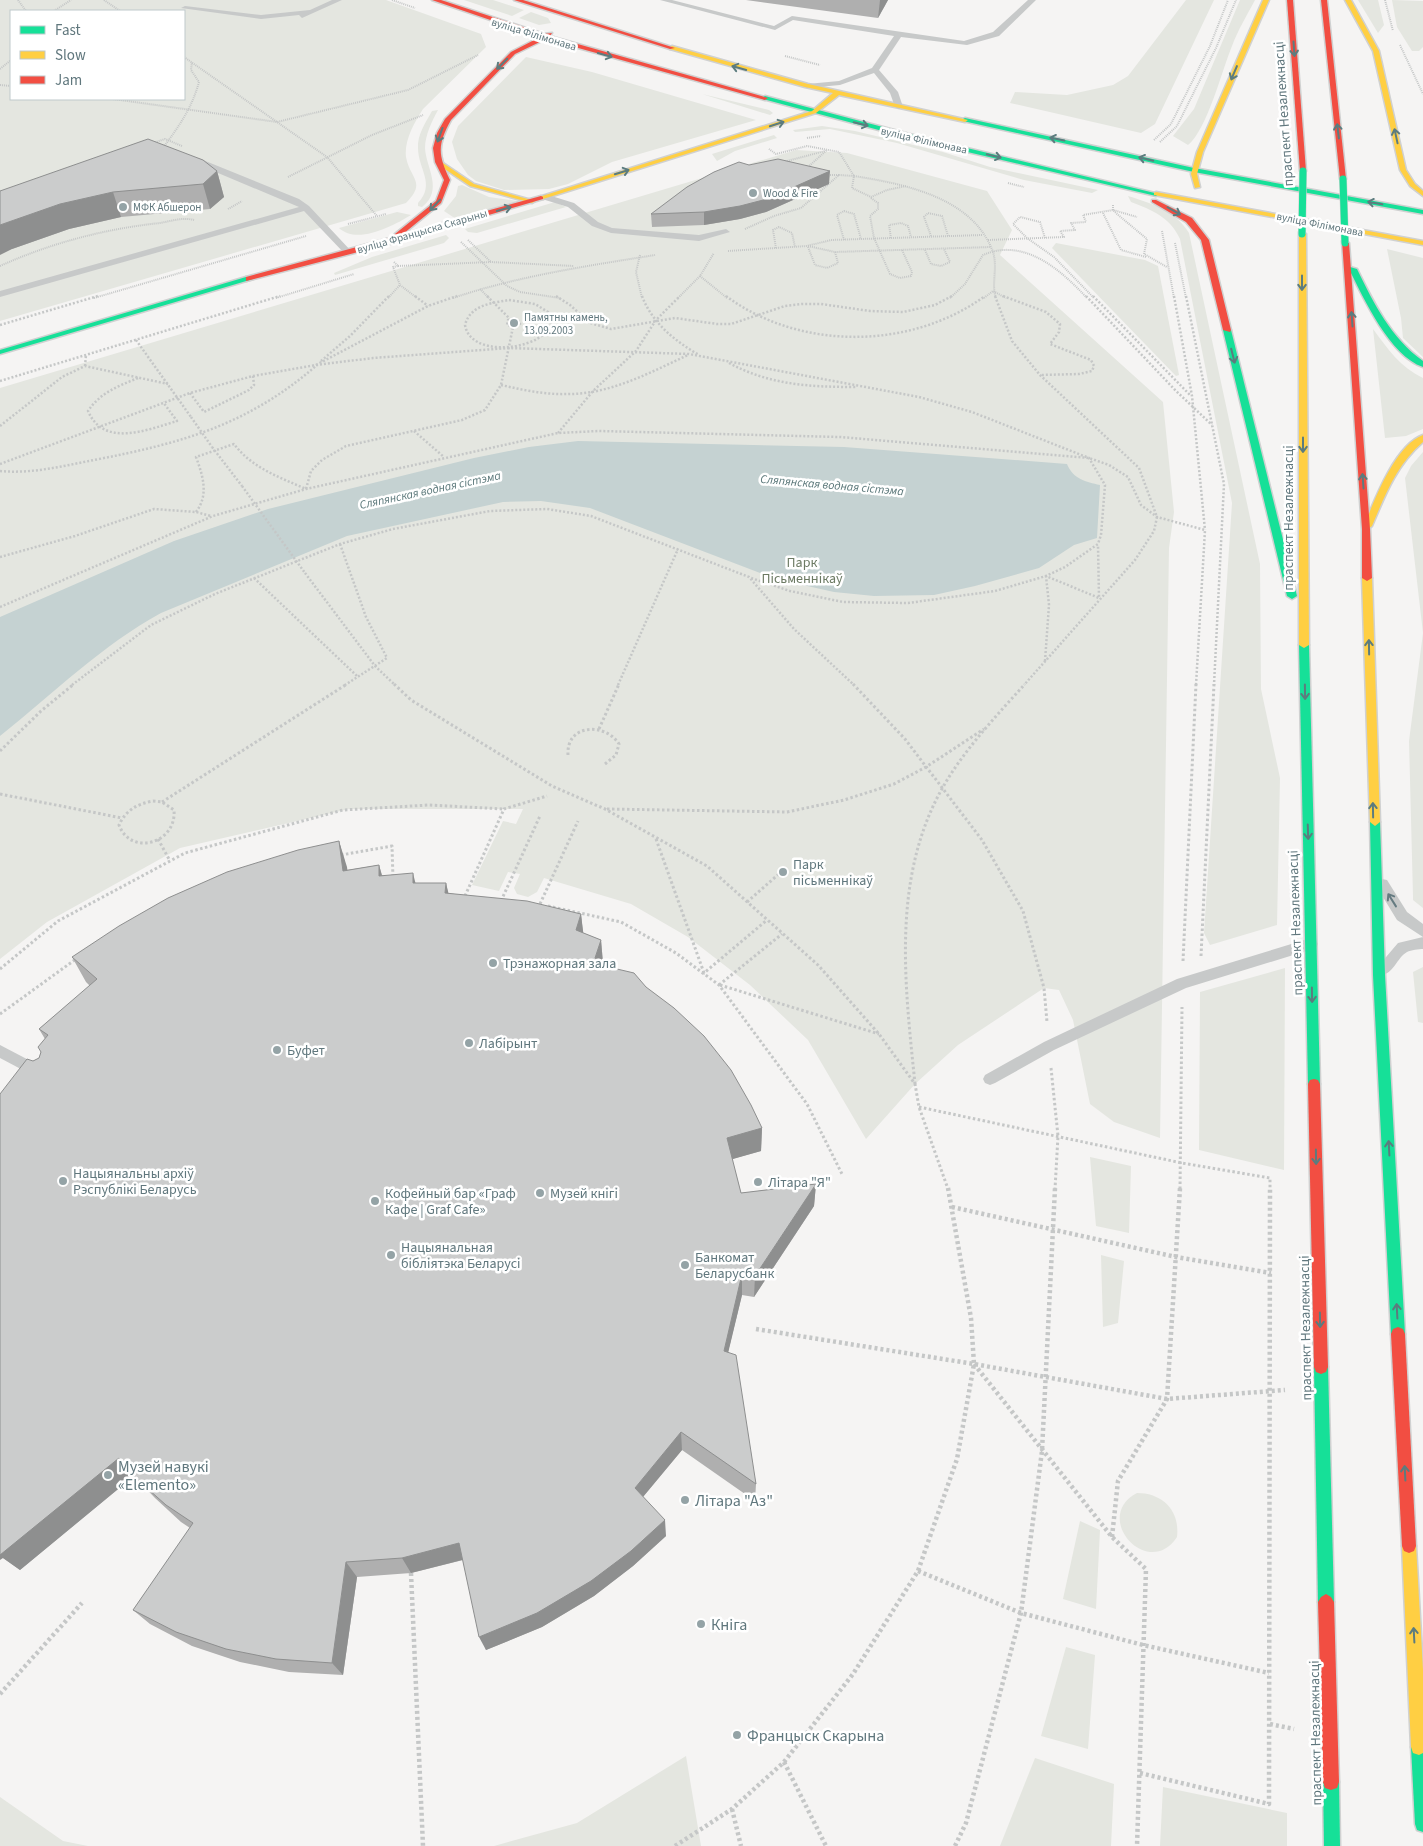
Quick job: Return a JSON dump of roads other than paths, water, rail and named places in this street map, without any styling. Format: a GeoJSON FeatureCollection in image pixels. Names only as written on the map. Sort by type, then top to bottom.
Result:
{"type":"FeatureCollection","features":[{"type":"Feature","properties":{"kind":"main road","name":"вуліца Філімонава"},"geometry":{"type":"LineString","coordinates":[[435,0],[542,37],[656,70],[814,112],[1130,189],[1423,243]]}},
{"type":"Feature","properties":{"kind":"main road","name":"вуліца Філімонава"},"geometry":{"type":"LineString","coordinates":[[517,0],[616,31],[807,86],[1194,170],[1423,212]]}},
{"type":"Feature","properties":{"kind":"main road"},"geometry":{"type":"LineString","coordinates":[[1220,205],[1197,186],[1194,179],[1194,170],[1266,0]]}},
{"type":"Feature","properties":{"kind":"main road","name":"праспект Незалежнасці"},"geometry":{"type":"LineString","coordinates":[[1290,0],[1303,171],[1304,643],[1332,1846]]}},
{"type":"Feature","properties":{"kind":"main road"},"geometry":{"type":"LineString","coordinates":[[1324,0],[1343,179],[1345,244],[1348,259],[1366,530],[1379,975],[1423,1824]]}},
{"type":"Feature","properties":{"kind":"main road"},"geometry":{"type":"LineString","coordinates":[[1348,0],[1376,51],[1403,170],[1412,185],[1423,194]]}},
{"type":"Feature","properties":{"kind":"main road"},"geometry":{"type":"LineString","coordinates":[[390,241],[440,202],[446,180],[438,162],[436,148],[448,119],[513,53],[542,37],[569,29],[592,28],[616,31]]}},
{"type":"Feature","properties":{"kind":"main road","name":"вуліца Францыска Скарыны"},"geometry":{"type":"LineString","coordinates":[[0,352],[251,278],[545,197],[814,112],[837,93]]}},
{"type":"Feature","properties":{"kind":"main road"},"geometry":{"type":"LineString","coordinates":[[438,162],[472,185],[532,200]]}},
{"type":"Feature","properties":{"kind":"main road"},"geometry":{"type":"LineString","coordinates":[[1130,189],[1189,220],[1204,240],[1304,643]]}},
{"type":"Feature","properties":{"kind":"main road"},"geometry":{"type":"LineString","coordinates":[[1348,259],[1386,332],[1407,356],[1423,365]]}},
{"type":"Feature","properties":{"kind":"main road"},"geometry":{"type":"LineString","coordinates":[[1366,530],[1399,457],[1411,445],[1423,438]]}},
{"type":"Feature","properties":{"kind":"lane"},"geometry":{"type":"LineString","coordinates":[[293,21],[338,0]]}},
{"type":"Feature","properties":{"kind":"lane"},"geometry":{"type":"LineString","coordinates":[[664,0],[775,28],[792,18],[964,43],[996,34],[1032,0]]}},
{"type":"Feature","properties":{"kind":"lane"},"geometry":{"type":"LineString","coordinates":[[694,7],[707,0]]}},
{"type":"Feature","properties":{"kind":"lane"},"geometry":{"type":"LineString","coordinates":[[185,8],[261,17],[311,12]]}},
{"type":"Feature","properties":{"kind":"lane"},"geometry":{"type":"LineString","coordinates":[[807,86],[840,83],[875,70],[899,35]]}},
{"type":"Feature","properties":{"kind":"lane"},"geometry":{"type":"LineString","coordinates":[[875,70],[892,90],[899,102],[899,107]]}},
{"type":"Feature","properties":{"kind":"lane"},"geometry":{"type":"LineString","coordinates":[[161,149],[177,152],[296,201],[306,208],[348,252]]}},
{"type":"Feature","properties":{"kind":"lane"},"geometry":{"type":"LineString","coordinates":[[571,204],[575,187]]}},
{"type":"Feature","properties":{"kind":"lane"},"geometry":{"type":"LineString","coordinates":[[545,197],[571,204],[595,224],[618,231],[699,238],[726,232]]}},
{"type":"Feature","properties":{"kind":"lane"},"geometry":{"type":"LineString","coordinates":[[0,294],[306,208]]}},
{"type":"Feature","properties":{"kind":"lane"},"geometry":{"type":"LineString","coordinates":[[1375,859],[1381,882],[1395,906],[1402,916],[1423,932]]}},
{"type":"Feature","properties":{"kind":"lane"},"geometry":{"type":"LineString","coordinates":[[1379,975],[1393,956],[1403,947],[1423,943]]}},
{"type":"Feature","properties":{"kind":"lane"},"geometry":{"type":"LineString","coordinates":[[990,1079],[1049,1046],[1182,983],[1311,944]]}},
{"type":"Feature","properties":{"kind":"lane"},"geometry":{"type":"LineString","coordinates":[[0,1051],[48,1077]]}},
{"type":"Feature","properties":{"kind":"water","name":"Сляпянская водная сістэма"},"geometry":{"type":"Polygon","coordinates":[[[578,441],[844,447],[1067,464],[1076,476],[1085,481],[1100,485],[1097,538],[1074,545],[1039,568],[975,586],[934,595],[874,596],[834,592],[776,579],[590,508],[541,501],[503,502],[347,536],[161,613],[98,655],[0,736],[0,617],[174,541],[268,509],[474,458],[529,447],[578,441]]]}},
{"type":"Feature","properties":{"kind":"place","name":"Wood & Fire"},"geometry":{"type":"Point","coordinates":[753,193]}},
{"type":"Feature","properties":{"kind":"place","name":"МФК Абшерон"},"geometry":{"type":"Point","coordinates":[123,207]}},
{"type":"Feature","properties":{"kind":"place","name":"Памятны камень, 13.09.2003"},"geometry":{"type":"Point","coordinates":[514,323]}},
{"type":"Feature","properties":{"kind":"place","name":"Парк пісьменнікаў"},"geometry":{"type":"Point","coordinates":[783,872]}},
{"type":"Feature","properties":{"kind":"place","name":"Трэнажорная зала"},"geometry":{"type":"Point","coordinates":[493,963]}},
{"type":"Feature","properties":{"kind":"place","name":"Лабірынт"},"geometry":{"type":"Point","coordinates":[469,1043]}},
{"type":"Feature","properties":{"kind":"place","name":"Буфет"},"geometry":{"type":"Point","coordinates":[277,1050]}},
{"type":"Feature","properties":{"kind":"place","name":"Нацыянальны архіў Рэспублікі Беларусь"},"geometry":{"type":"Point","coordinates":[63,1181]}},
{"type":"Feature","properties":{"kind":"place","name":"Літара \"Я\""},"geometry":{"type":"Point","coordinates":[758,1182]}},
{"type":"Feature","properties":{"kind":"place","name":"Музей кнігі"},"geometry":{"type":"Point","coordinates":[540,1193]}},
{"type":"Feature","properties":{"kind":"place","name":"Кофейный бар «Граф Кафе | Graf Cafe»"},"geometry":{"type":"Point","coordinates":[375,1201]}},
{"type":"Feature","properties":{"kind":"place","name":"Нацыянальная бібліятэка Беларусі"},"geometry":{"type":"Point","coordinates":[391,1255]}},
{"type":"Feature","properties":{"kind":"place","name":"Банкомат Беларусбанк"},"geometry":{"type":"Point","coordinates":[685,1265]}},
{"type":"Feature","properties":{"kind":"place","name":"Музей навукі «Elemento»"},"geometry":{"type":"Point","coordinates":[108,1475]}},
{"type":"Feature","properties":{"kind":"place","name":"Літара \"Аз\""},"geometry":{"type":"Point","coordinates":[685,1500]}},
{"type":"Feature","properties":{"kind":"place","name":"Кніга"},"geometry":{"type":"Point","coordinates":[701,1624]}},
{"type":"Feature","properties":{"kind":"place","name":"Францыск Скарына"},"geometry":{"type":"Point","coordinates":[737,1735]}},
{"type":"Feature","properties":{"kind":"park label","name":"Парк Пісьменнікаў"},"geometry":{"type":"Point","coordinates":[802,570]}}]}
